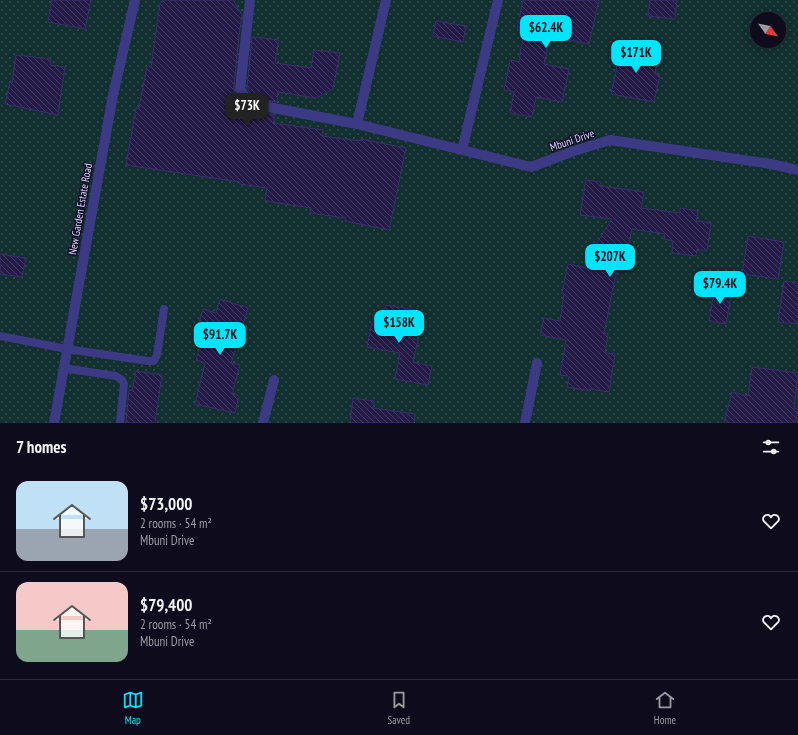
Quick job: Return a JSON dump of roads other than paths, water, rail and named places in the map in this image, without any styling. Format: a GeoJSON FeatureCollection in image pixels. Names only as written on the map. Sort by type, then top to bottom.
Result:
{"type":"FeatureCollection","features":[{"type":"Feature","properties":{"kind":"street","name":"New Garden Estate Road"},"geometry":{"type":"LineString","coordinates":[[54,423],[113,95],[135,0]]}},
{"type":"Feature","properties":{"kind":"street","name":"Mbuni Drive"},"geometry":{"type":"LineString","coordinates":[[250,0],[240,89],[246,98],[263,106],[357,124],[532,167],[574,151],[610,140],[771,164],[798,170]]}},
{"type":"Feature","properties":{"kind":"street"},"geometry":{"type":"LineString","coordinates":[[357,124],[386,0]]}},
{"type":"Feature","properties":{"kind":"street"},"geometry":{"type":"LineString","coordinates":[[462,150],[498,0]]}},
{"type":"Feature","properties":{"kind":"street"},"geometry":{"type":"LineString","coordinates":[[525,423],[537,363]]}},
{"type":"Feature","properties":{"kind":"street"},"geometry":{"type":"LineString","coordinates":[[263,423],[274,380]]}},
{"type":"Feature","properties":{"kind":"lane"},"geometry":{"type":"LineString","coordinates":[[0,336],[154,361],[157,355],[164,309]]}},
{"type":"Feature","properties":{"kind":"lane"},"geometry":{"type":"LineString","coordinates":[[63,368],[116,376],[122,380],[124,384],[120,423]]}}]}
